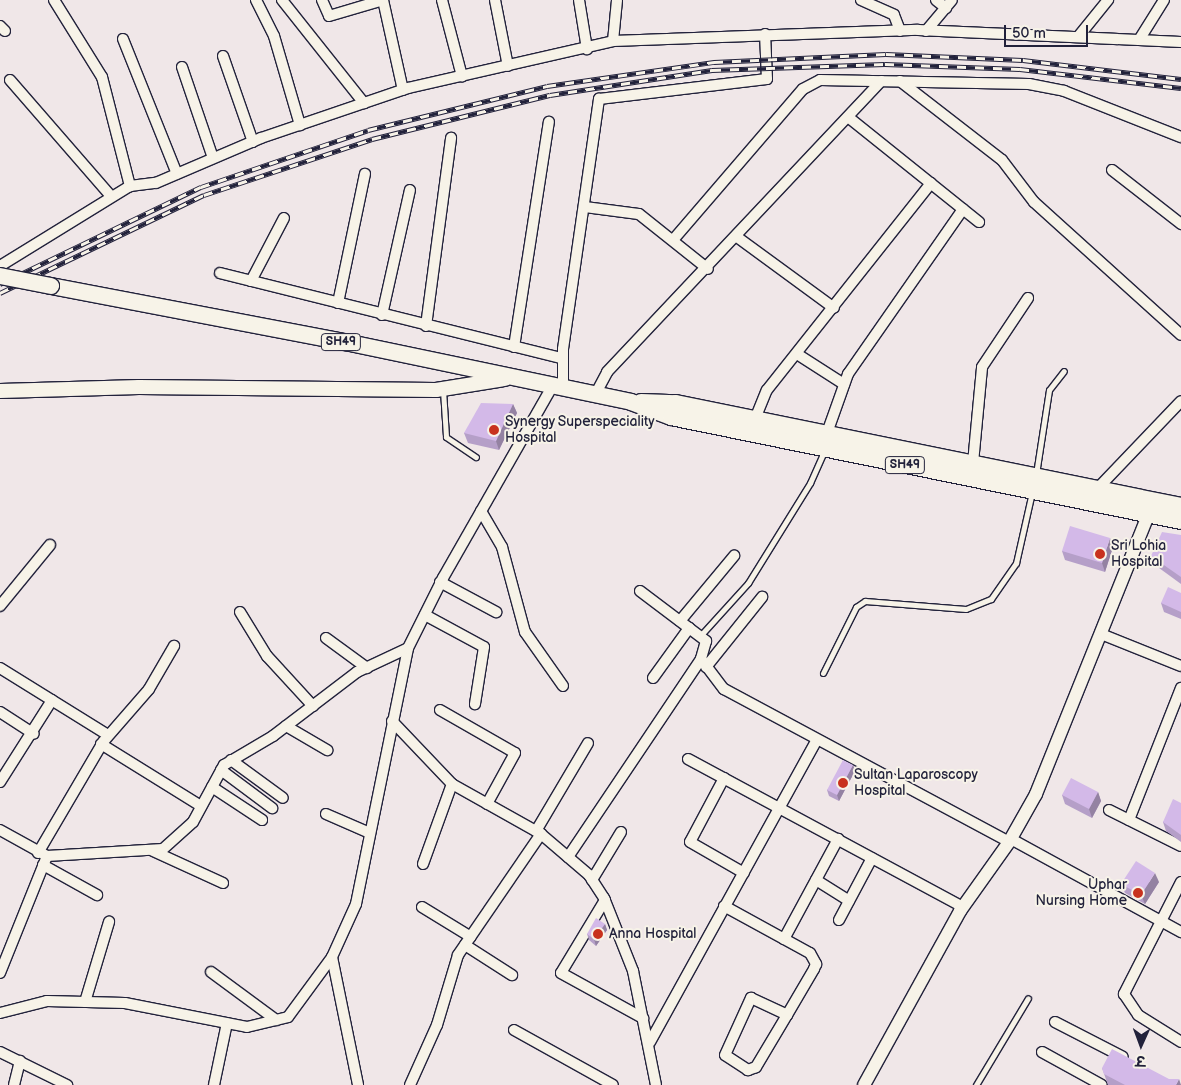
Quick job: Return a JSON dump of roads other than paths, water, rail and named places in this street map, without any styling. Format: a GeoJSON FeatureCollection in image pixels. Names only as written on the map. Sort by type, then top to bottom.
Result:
{"type":"FeatureCollection","features":[{"type":"Feature","properties":{"kind":"main road","name":"SH49"},"geometry":{"type":"LineString","coordinates":[[0,276],[345,342],[504,379],[631,402],[671,417],[973,463],[1034,483],[1098,488],[1151,507],[1181,521]]}},
{"type":"Feature","properties":{"kind":"main road"},"geometry":{"type":"LineString","coordinates":[[0,391],[139,387],[443,390],[504,379]]}},
{"type":"Feature","properties":{"kind":"main road","name":"SH49"},"geometry":{"type":"LineString","coordinates":[[631,402],[676,403],[755,419],[826,441],[1151,507],[1181,506]]}},
{"type":"Feature","properties":{"kind":"street"},"geometry":{"type":"LineString","coordinates":[[54,0],[102,77],[133,186]]}},
{"type":"Feature","properties":{"kind":"street"},"geometry":{"type":"LineString","coordinates":[[256,0],[274,36],[300,125]]}},
{"type":"Feature","properties":{"kind":"street"},"geometry":{"type":"LineString","coordinates":[[282,0],[364,103]]}},
{"type":"Feature","properties":{"kind":"street"},"geometry":{"type":"LineString","coordinates":[[322,0],[330,16],[383,0],[403,90]]}},
{"type":"Feature","properties":{"kind":"street"},"geometry":{"type":"LineString","coordinates":[[442,0],[462,76]]}},
{"type":"Feature","properties":{"kind":"street"},"geometry":{"type":"LineString","coordinates":[[495,0],[508,66]]}},
{"type":"Feature","properties":{"kind":"street"},"geometry":{"type":"LineString","coordinates":[[579,0],[587,49]]}},
{"type":"Feature","properties":{"kind":"street"},"geometry":{"type":"LineString","coordinates":[[614,41],[617,0]]}},
{"type":"Feature","properties":{"kind":"street"},"geometry":{"type":"LineString","coordinates":[[861,0],[894,14],[900,31]]}},
{"type":"Feature","properties":{"kind":"street"},"geometry":{"type":"LineString","coordinates":[[926,31],[949,4],[936,0]]}},
{"type":"Feature","properties":{"kind":"street"},"geometry":{"type":"LineString","coordinates":[[1078,38],[1108,0]]}},
{"type":"Feature","properties":{"kind":"street"},"geometry":{"type":"LineString","coordinates":[[1139,40],[1164,0]]}},
{"type":"Feature","properties":{"kind":"street"},"geometry":{"type":"LineString","coordinates":[[0,266],[111,196],[133,186],[177,174],[252,142],[403,90],[587,49],[614,41],[765,34],[926,31],[1181,42]]}},
{"type":"Feature","properties":{"kind":"street"},"geometry":{"type":"LineString","coordinates":[[0,1013],[47,1001],[125,1002],[247,1027],[288,1017],[332,958],[356,904],[408,648],[440,582],[481,511],[558,388],[599,99],[767,79],[765,34]]}},
{"type":"Feature","properties":{"kind":"street"},"geometry":{"type":"LineString","coordinates":[[123,39],[177,174]]}},
{"type":"Feature","properties":{"kind":"street"},"geometry":{"type":"LineString","coordinates":[[223,56],[252,142]]}},
{"type":"Feature","properties":{"kind":"street"},"geometry":{"type":"LineString","coordinates":[[182,67],[213,158]]}},
{"type":"Feature","properties":{"kind":"street"},"geometry":{"type":"LineString","coordinates":[[10,80],[111,196]]}},
{"type":"Feature","properties":{"kind":"street"},"geometry":{"type":"LineString","coordinates":[[673,240],[803,89],[820,80],[1046,87],[1181,137]]}},
{"type":"Feature","properties":{"kind":"street"},"geometry":{"type":"LineString","coordinates":[[595,395],[607,372],[708,269],[881,81]]}},
{"type":"Feature","properties":{"kind":"street"},"geometry":{"type":"LineString","coordinates":[[900,81],[1002,160],[1034,202],[1181,336]]}},
{"type":"Feature","properties":{"kind":"street"},"geometry":{"type":"LineString","coordinates":[[848,117],[979,222]]}},
{"type":"Feature","properties":{"kind":"street"},"geometry":{"type":"LineString","coordinates":[[514,347],[549,122]]}},
{"type":"Feature","properties":{"kind":"street"},"geometry":{"type":"LineString","coordinates":[[426,326],[451,138]]}},
{"type":"Feature","properties":{"kind":"street"},"geometry":{"type":"LineString","coordinates":[[1112,170],[1181,224]]}},
{"type":"Feature","properties":{"kind":"street"},"geometry":{"type":"LineString","coordinates":[[338,303],[365,174]]}},
{"type":"Feature","properties":{"kind":"street"},"geometry":{"type":"LineString","coordinates":[[755,419],[762,398],[931,183]]}},
{"type":"Feature","properties":{"kind":"street"},"geometry":{"type":"LineString","coordinates":[[382,314],[410,190]]}},
{"type":"Feature","properties":{"kind":"street"},"geometry":{"type":"LineString","coordinates":[[585,207],[639,214],[708,269]]}},
{"type":"Feature","properties":{"kind":"street"},"geometry":{"type":"LineString","coordinates":[[826,441],[844,384],[963,209]]}},
{"type":"Feature","properties":{"kind":"street"},"geometry":{"type":"LineString","coordinates":[[251,281],[284,218]]}},
{"type":"Feature","properties":{"kind":"street"},"geometry":{"type":"LineString","coordinates":[[737,237],[834,308]]}},
{"type":"Feature","properties":{"kind":"street"},"geometry":{"type":"LineString","coordinates":[[220,273],[426,326],[562,358]]}},
{"type":"Feature","properties":{"kind":"street"},"geometry":{"type":"LineString","coordinates":[[973,463],[982,367],[1028,298]]}},
{"type":"Feature","properties":{"kind":"street"},"geometry":{"type":"LineString","coordinates":[[797,354],[844,384]]}},
{"type":"Feature","properties":{"kind":"street"},"geometry":{"type":"LineString","coordinates":[[1098,488],[1181,401]]}},
{"type":"Feature","properties":{"kind":"street"},"geometry":{"type":"LineString","coordinates":[[864,1085],[962,907],[1010,841],[1061,737],[1151,507]]}},
{"type":"Feature","properties":{"kind":"street"},"geometry":{"type":"LineString","coordinates":[[481,511],[502,547],[525,632],[563,686]]}},
{"type":"Feature","properties":{"kind":"street"},"geometry":{"type":"LineString","coordinates":[[1,602],[50,545]]}},
{"type":"Feature","properties":{"kind":"street"},"geometry":{"type":"LineString","coordinates":[[680,621],[734,556]]}},
{"type":"Feature","properties":{"kind":"street"},"geometry":{"type":"LineString","coordinates":[[440,582],[496,612]]}},
{"type":"Feature","properties":{"kind":"street"},"geometry":{"type":"LineString","coordinates":[[640,591],[708,644],[704,663],[724,689],[1181,932]]}},
{"type":"Feature","properties":{"kind":"street"},"geometry":{"type":"LineString","coordinates":[[568,857],[704,663],[762,596]]}},
{"type":"Feature","properties":{"kind":"street"},"geometry":{"type":"LineString","coordinates":[[240,612],[268,656],[313,706]]}},
{"type":"Feature","properties":{"kind":"street"},"geometry":{"type":"LineString","coordinates":[[425,615],[484,647],[475,704]]}},
{"type":"Feature","properties":{"kind":"street"},"geometry":{"type":"LineString","coordinates":[[653,678],[688,628]]}},
{"type":"Feature","properties":{"kind":"street"},"geometry":{"type":"LineString","coordinates":[[1101,634],[1181,666]]}},
{"type":"Feature","properties":{"kind":"street"},"geometry":{"type":"LineString","coordinates":[[326,638],[367,668]]}},
{"type":"Feature","properties":{"kind":"street"},"geometry":{"type":"LineString","coordinates":[[0,973],[43,858],[102,744],[150,690],[174,646]]}},
{"type":"Feature","properties":{"kind":"street"},"geometry":{"type":"LineString","coordinates":[[43,858],[163,849],[193,822],[221,770],[231,760],[286,726],[367,668],[408,648]]}},
{"type":"Feature","properties":{"kind":"street"},"geometry":{"type":"LineString","coordinates":[[0,668],[108,735]]}},
{"type":"Feature","properties":{"kind":"street"},"geometry":{"type":"LineString","coordinates":[[1129,820],[1181,688]]}},
{"type":"Feature","properties":{"kind":"street"},"geometry":{"type":"LineString","coordinates":[[0,782],[34,734],[52,700]]}},
{"type":"Feature","properties":{"kind":"street"},"geometry":{"type":"LineString","coordinates":[[440,710],[515,753],[487,804]]}},
{"type":"Feature","properties":{"kind":"street"},"geometry":{"type":"LineString","coordinates":[[0,712],[34,734]]}},
{"type":"Feature","properties":{"kind":"street"},"geometry":{"type":"LineString","coordinates":[[392,721],[452,784],[539,833],[592,880],[604,900],[633,971],[650,1042],[656,1085]]}},
{"type":"Feature","properties":{"kind":"street"},"geometry":{"type":"LineString","coordinates":[[286,726],[326,750]]}},
{"type":"Feature","properties":{"kind":"street"},"geometry":{"type":"LineString","coordinates":[[650,1042],[724,906],[781,809],[817,740]]}},
{"type":"Feature","properties":{"kind":"street"},"geometry":{"type":"LineString","coordinates":[[410,1085],[468,941],[539,833],[588,743]]}},
{"type":"Feature","properties":{"kind":"street"},"geometry":{"type":"LineString","coordinates":[[102,744],[202,806]]}},
{"type":"Feature","properties":{"kind":"street"},"geometry":{"type":"LineString","coordinates":[[688,759],[962,907]]}},
{"type":"Feature","properties":{"kind":"street"},"geometry":{"type":"LineString","coordinates":[[231,760],[283,798]]}},
{"type":"Feature","properties":{"kind":"street"},"geometry":{"type":"LineString","coordinates":[[221,770],[272,808]]}},
{"type":"Feature","properties":{"kind":"street"},"geometry":{"type":"LineString","coordinates":[[724,778],[690,842],[744,873]]}},
{"type":"Feature","properties":{"kind":"street"},"geometry":{"type":"LineString","coordinates":[[423,864],[452,784]]}},
{"type":"Feature","properties":{"kind":"street"},"geometry":{"type":"LineString","coordinates":[[212,787],[262,820]]}},
{"type":"Feature","properties":{"kind":"street"},"geometry":{"type":"LineString","coordinates":[[1109,810],[1181,846]]}},
{"type":"Feature","properties":{"kind":"street"},"geometry":{"type":"LineString","coordinates":[[326,814],[370,833]]}},
{"type":"Feature","properties":{"kind":"street"},"geometry":{"type":"LineString","coordinates":[[0,830],[97,895]]}},
{"type":"Feature","properties":{"kind":"street"},"geometry":{"type":"LineString","coordinates":[[592,880],[621,832]]}},
{"type":"Feature","properties":{"kind":"street"},"geometry":{"type":"LineString","coordinates":[[784,939],[838,840]]}},
{"type":"Feature","properties":{"kind":"street"},"geometry":{"type":"LineString","coordinates":[[153,851],[223,883]]}},
{"type":"Feature","properties":{"kind":"street"},"geometry":{"type":"LineString","coordinates":[[839,920],[872,858]]}},
{"type":"Feature","properties":{"kind":"street"},"geometry":{"type":"LineString","coordinates":[[816,880],[849,901]]}},
{"type":"Feature","properties":{"kind":"street"},"geometry":{"type":"LineString","coordinates":[[1181,882],[1163,922],[1124,994],[1138,1015],[1181,1042]]}},
{"type":"Feature","properties":{"kind":"street"},"geometry":{"type":"LineString","coordinates":[[604,900],[561,973],[643,1018]]}},
{"type":"Feature","properties":{"kind":"street"},"geometry":{"type":"LineString","coordinates":[[724,906],[810,953],[816,964],[787,1015],[752,1070],[725,1055],[751,998],[787,1015]]}},
{"type":"Feature","properties":{"kind":"street"},"geometry":{"type":"LineString","coordinates":[[422,907],[512,975]]}},
{"type":"Feature","properties":{"kind":"street"},"geometry":{"type":"LineString","coordinates":[[85,1002],[109,922]]}},
{"type":"Feature","properties":{"kind":"street"},"geometry":{"type":"LineString","coordinates":[[332,958],[358,1085]]}},
{"type":"Feature","properties":{"kind":"street"},"geometry":{"type":"LineString","coordinates":[[211,972],[276,1020]]}},
{"type":"Feature","properties":{"kind":"street"},"geometry":{"type":"LineString","coordinates":[[1055,1022],[1111,1056],[1137,1064]]}},
{"type":"Feature","properties":{"kind":"street"},"geometry":{"type":"LineString","coordinates":[[214,1085],[227,1023]]}},
{"type":"Feature","properties":{"kind":"street"},"geometry":{"type":"LineString","coordinates":[[514,1030],[613,1085]]}},
{"type":"Feature","properties":{"kind":"street"},"geometry":{"type":"LineString","coordinates":[[0,1052],[67,1085]]}},
{"type":"Feature","properties":{"kind":"street"},"geometry":{"type":"LineString","coordinates":[[1042,1052],[1098,1082]]}},
{"type":"Feature","properties":{"kind":"street"},"geometry":{"type":"LineString","coordinates":[[14,1085],[20,1062]]}},
{"type":"Feature","properties":{"kind":"lane"},"geometry":{"type":"LineString","coordinates":[[823,673],[856,608],[865,601],[966,609],[991,600],[1016,563],[1034,483],[1048,390],[1064,371]]}},
{"type":"Feature","properties":{"kind":"lane"},"geometry":{"type":"LineString","coordinates":[[443,390],[446,437],[476,457]]}},
{"type":"Feature","properties":{"kind":"lane"},"geometry":{"type":"LineString","coordinates":[[700,636],[748,583],[810,484],[826,441]]}},
{"type":"Feature","properties":{"kind":"lane"},"geometry":{"type":"LineString","coordinates":[[976,1085],[1028,998]]}},
{"type":"Feature","properties":{"kind":"railway"},"geometry":{"type":"LineString","coordinates":[[0,284],[201,187],[368,130],[547,86],[714,62],[886,54],[1023,60],[1181,79]]}},
{"type":"Feature","properties":{"kind":"railway"},"geometry":{"type":"LineString","coordinates":[[0,293],[204,195],[372,139],[550,95],[712,70],[885,64],[1020,69],[1181,88]]}},
{"type":"Feature","properties":{"kind":"place","name":"Synergy Superspeciality Hospital"},"geometry":{"type":"Point","coordinates":[494,430]}},
{"type":"Feature","properties":{"kind":"place","name":"Sri Lohia Hospital"},"geometry":{"type":"Point","coordinates":[1100,554]}},
{"type":"Feature","properties":{"kind":"place","name":"Sultan Laparoscopy Hospital"},"geometry":{"type":"Point","coordinates":[843,783]}},
{"type":"Feature","properties":{"kind":"place","name":"Uphar Nursing Home"},"geometry":{"type":"Point","coordinates":[1138,893]}},
{"type":"Feature","properties":{"kind":"place","name":"Anna Hospital"},"geometry":{"type":"Point","coordinates":[598,934]}}]}
